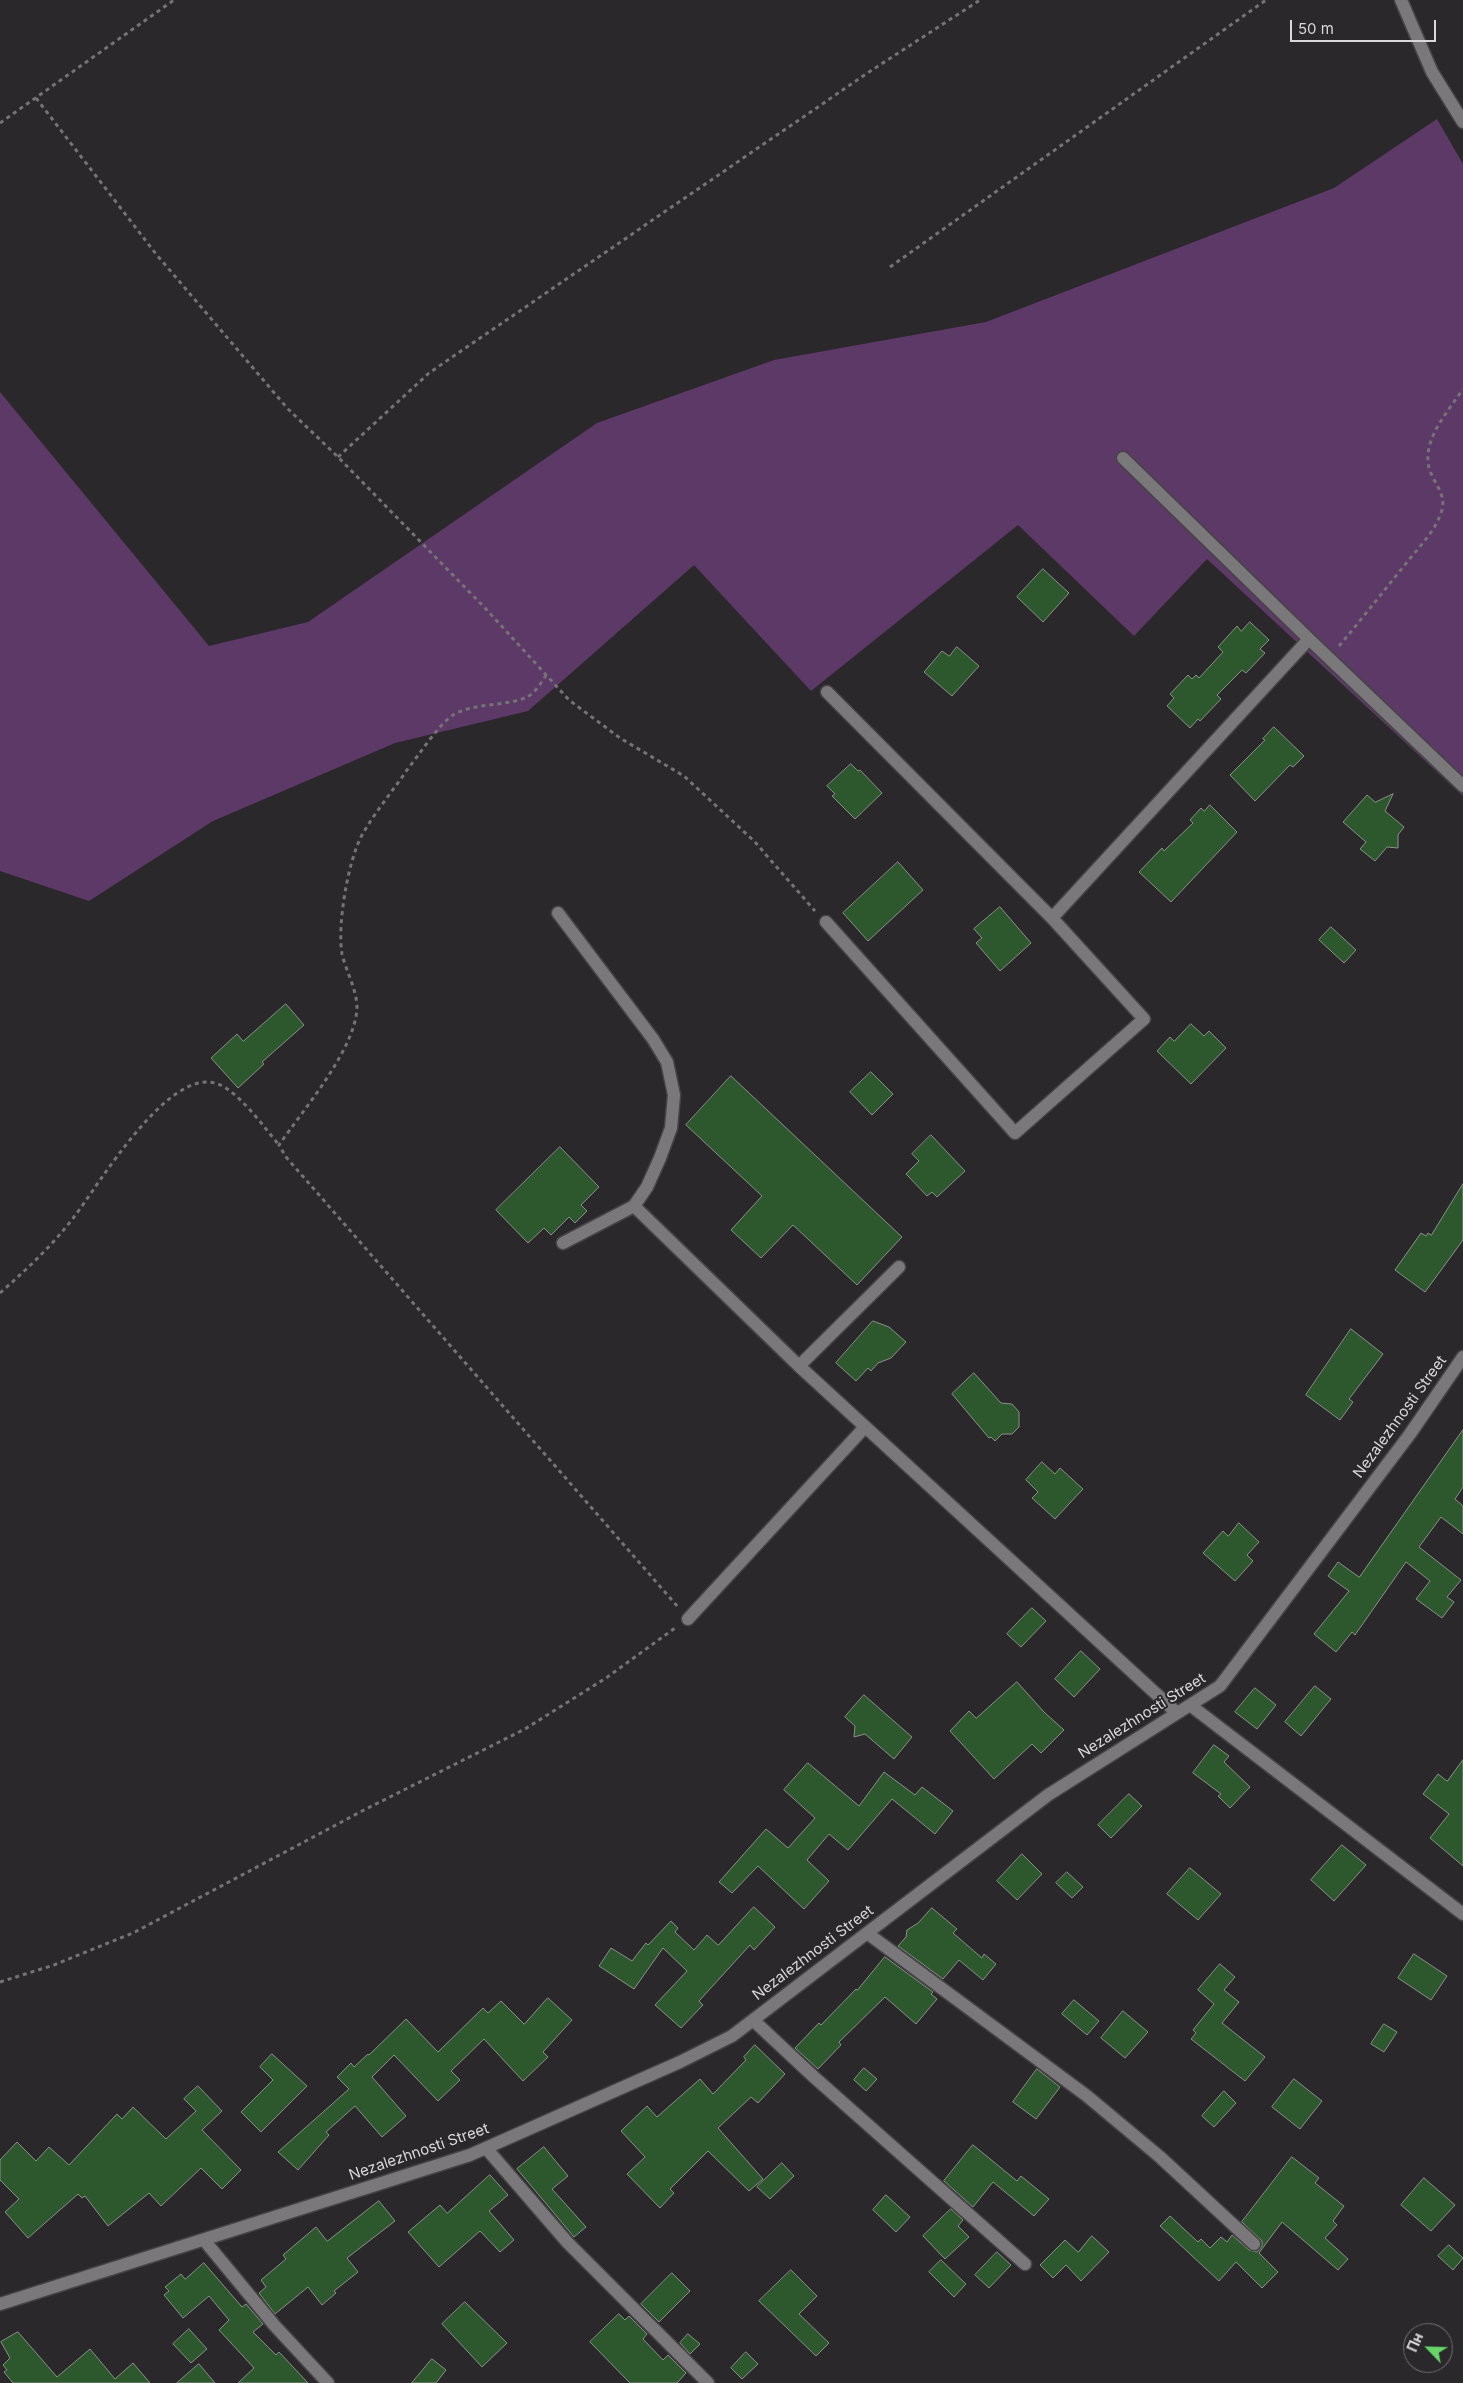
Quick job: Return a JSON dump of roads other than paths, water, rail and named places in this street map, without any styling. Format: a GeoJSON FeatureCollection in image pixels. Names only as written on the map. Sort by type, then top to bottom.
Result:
{"type":"FeatureCollection","features":[{"type":"Feature","properties":{"kind":"street"},"geometry":{"type":"LineString","coordinates":[[1401,0],[1432,72],[1463,122]]}},
{"type":"Feature","properties":{"kind":"street"},"geometry":{"type":"LineString","coordinates":[[1123,458],[1463,786]]}},
{"type":"Feature","properties":{"kind":"street"},"geometry":{"type":"LineString","coordinates":[[1052,918],[1309,639]]}},
{"type":"Feature","properties":{"kind":"street"},"geometry":{"type":"LineString","coordinates":[[826,922],[1015,1133],[1144,1019],[1052,918],[828,692]]}},
{"type":"Feature","properties":{"kind":"street"},"geometry":{"type":"LineString","coordinates":[[558,913],[653,1038],[667,1062],[674,1094],[671,1128],[647,1187],[634,1206],[563,1243]]}},
{"type":"Feature","properties":{"kind":"street"},"geometry":{"type":"LineString","coordinates":[[634,1206],[799,1366],[1178,1713]]}},
{"type":"Feature","properties":{"kind":"street"},"geometry":{"type":"LineString","coordinates":[[799,1366],[899,1267]]}},
{"type":"Feature","properties":{"kind":"street","name":"Nezalezhnosti Street"},"geometry":{"type":"LineString","coordinates":[[0,2304],[470,2155],[680,2062],[732,2036],[1048,1795],[1220,1686],[1410,1434],[1463,1357]]}},
{"type":"Feature","properties":{"kind":"street"},"geometry":{"type":"LineString","coordinates":[[688,1619],[865,1426]]}},
{"type":"Feature","properties":{"kind":"street"},"geometry":{"type":"LineString","coordinates":[[1190,1705],[1463,1914]]}},
{"type":"Feature","properties":{"kind":"street"},"geometry":{"type":"LineString","coordinates":[[867,1933],[1087,2096],[1160,2157],[1254,2244]]}},
{"type":"Feature","properties":{"kind":"street"},"geometry":{"type":"LineString","coordinates":[[753,2020],[814,2077],[1025,2264]]}},
{"type":"Feature","properties":{"kind":"street"},"geometry":{"type":"LineString","coordinates":[[486,2148],[568,2243],[708,2383]]}},
{"type":"Feature","properties":{"kind":"street"},"geometry":{"type":"LineString","coordinates":[[204,2240],[275,2326],[328,2383]]}}]}
